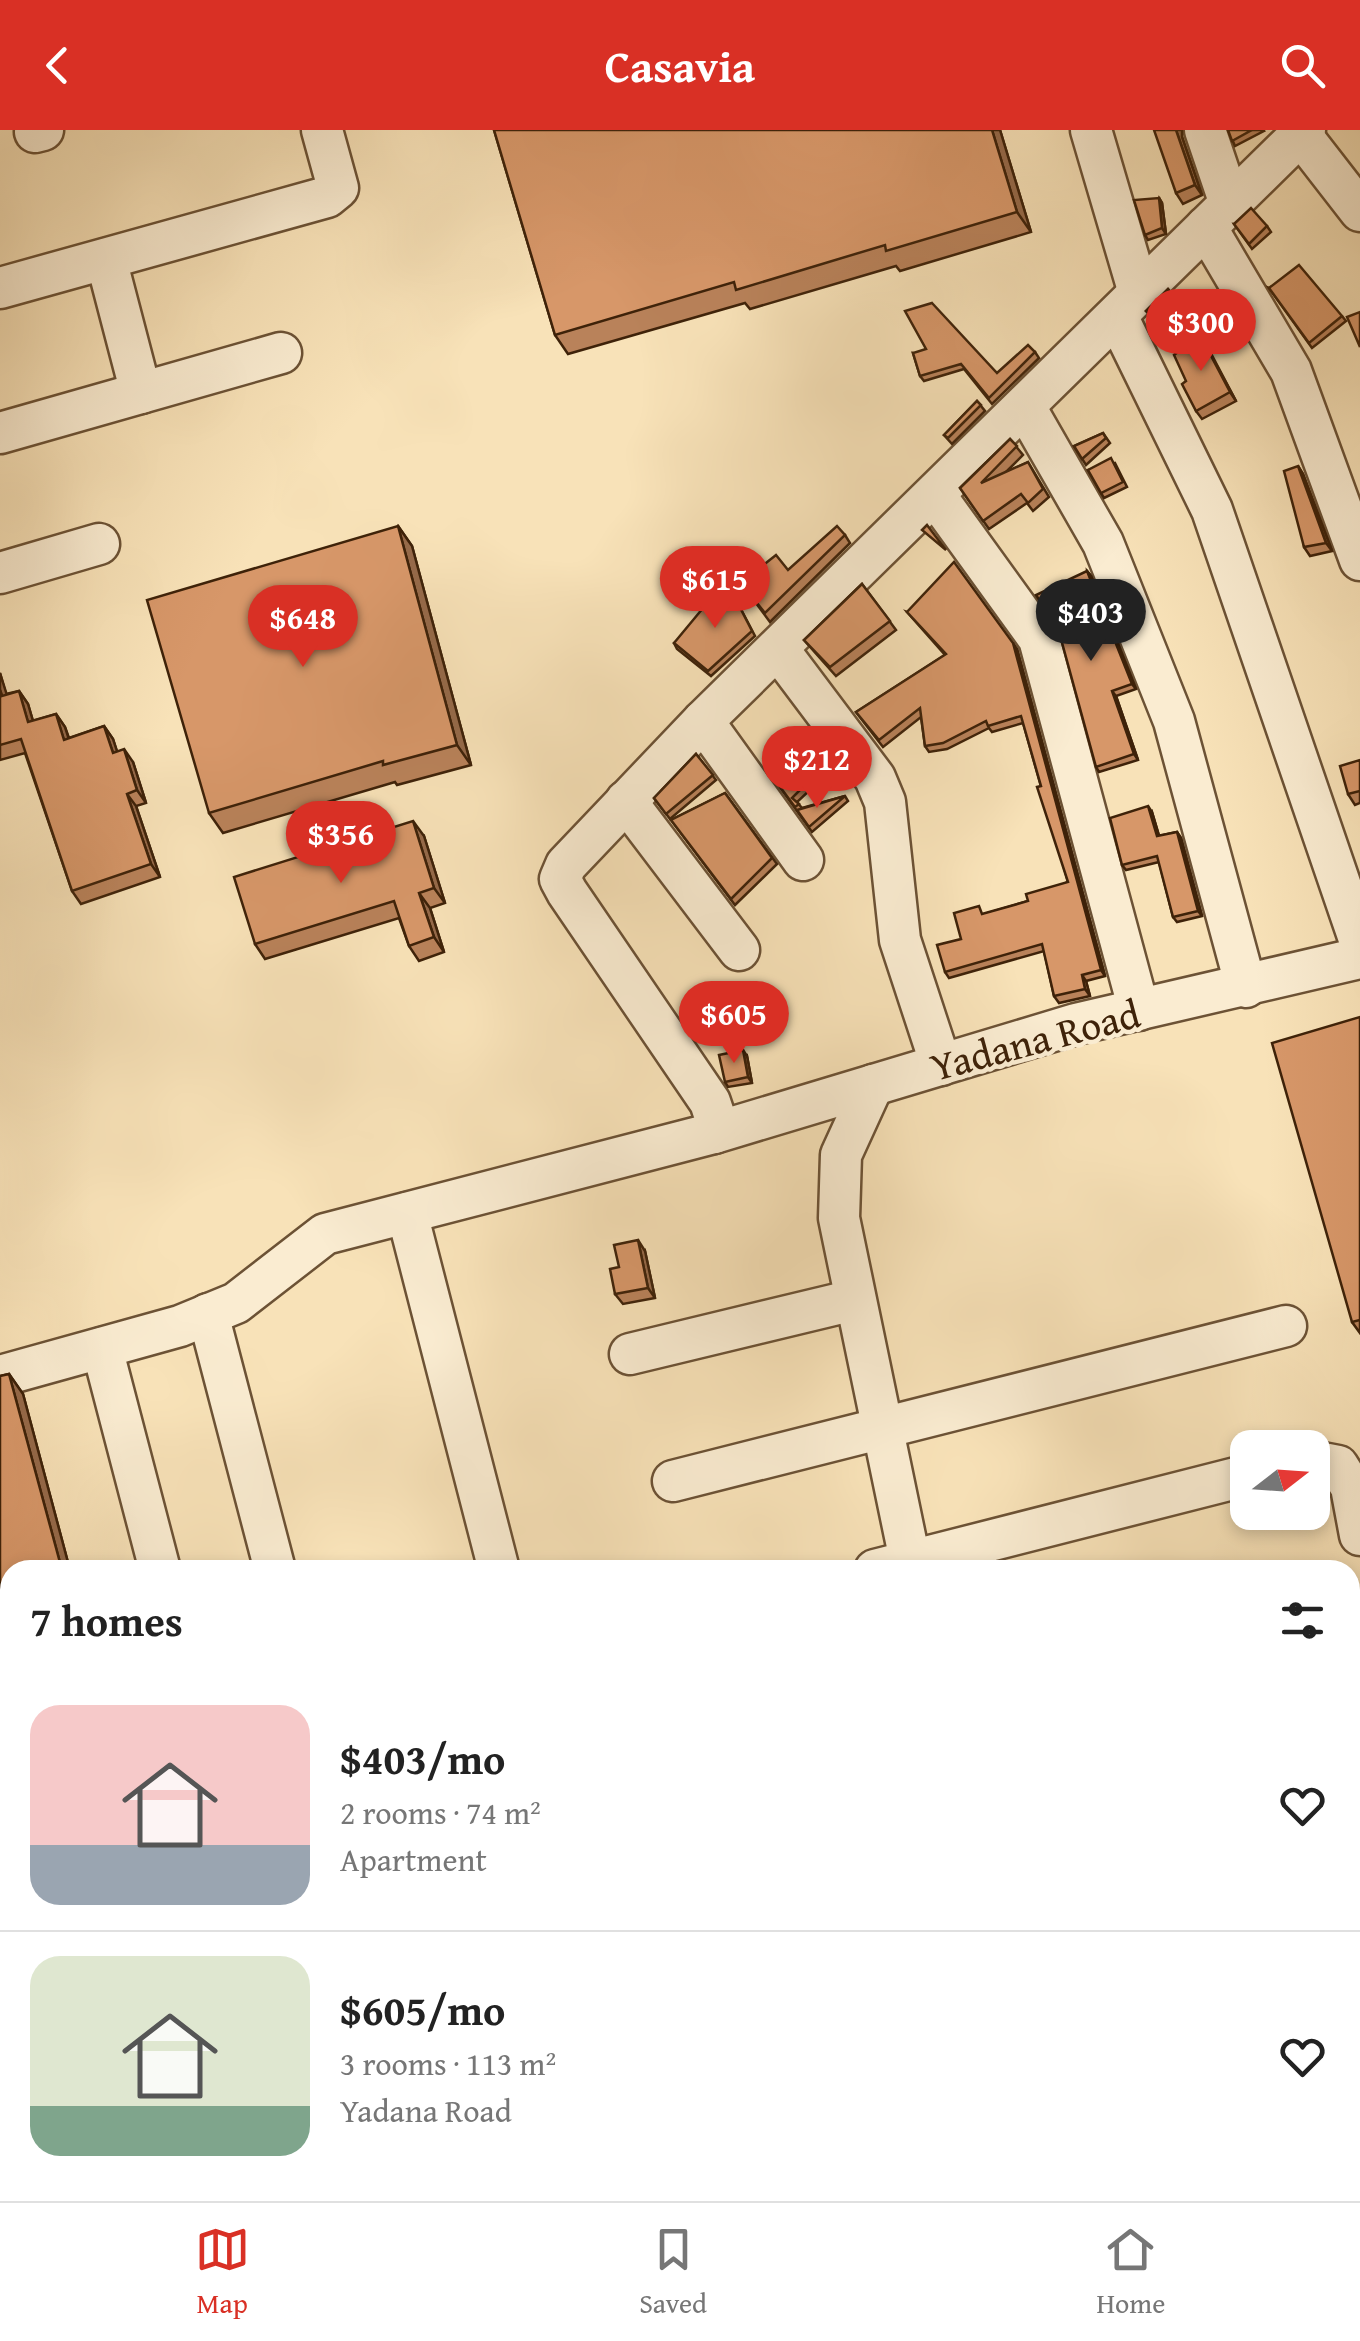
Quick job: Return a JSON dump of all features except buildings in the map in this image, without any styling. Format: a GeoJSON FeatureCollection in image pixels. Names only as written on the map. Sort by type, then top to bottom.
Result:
{"type":"FeatureCollection","features":[{"type":"Feature","properties":{"kind":"street"},"geometry":{"type":"LineString","coordinates":[[0,288],[327,197],[338,188],[322,130]]}},
{"type":"Feature","properties":{"kind":"street"},"geometry":{"type":"LineString","coordinates":[[1091,130],[1128,304],[1212,510],[1360,942]]}},
{"type":"Feature","properties":{"kind":"street"},"geometry":{"type":"LineString","coordinates":[[1205,130],[1218,216],[1291,371],[1360,560]]}},
{"type":"Feature","properties":{"kind":"street"},"geometry":{"type":"LineString","coordinates":[[714,1133],[716,1120],[710,1102],[560,879],[566,865],[702,720],[1303,132],[1360,211]]}},
{"type":"Feature","properties":{"kind":"street"},"geometry":{"type":"LineString","coordinates":[[106,259],[141,393]]}},
{"type":"Feature","properties":{"kind":"street"},"geometry":{"type":"LineString","coordinates":[[0,433],[281,353]]}},
{"type":"Feature","properties":{"kind":"street"},"geometry":{"type":"LineString","coordinates":[[1024,408],[1103,543],[1174,721],[1246,986]]}},
{"type":"Feature","properties":{"kind":"street"},"geometry":{"type":"LineString","coordinates":[[936,495],[1039,638],[1138,1010]]}},
{"type":"Feature","properties":{"kind":"street"},"geometry":{"type":"LineString","coordinates":[[0,573],[99,544]]}},
{"type":"Feature","properties":{"kind":"street"},"geometry":{"type":"LineString","coordinates":[[778,649],[880,790],[900,940],[940,1065]]}},
{"type":"Feature","properties":{"kind":"street"},"geometry":{"type":"LineString","coordinates":[[702,720],[803,860]]}},
{"type":"Feature","properties":{"kind":"street"},"geometry":{"type":"LineString","coordinates":[[626,802],[739,950]]}},
{"type":"Feature","properties":{"kind":"street","name":"Yadana Road"},"geometry":{"type":"LineString","coordinates":[[0,1376],[102,1348],[245,1298],[319,1237],[714,1133],[1138,1010],[1360,958]]}},
{"type":"Feature","properties":{"kind":"street"},"geometry":{"type":"LineString","coordinates":[[873,1085],[842,1155],[839,1218],[882,1428],[898,1560]]}},
{"type":"Feature","properties":{"kind":"street"},"geometry":{"type":"LineString","coordinates":[[406,1213],[497,1560]]}},
{"type":"Feature","properties":{"kind":"street"},"geometry":{"type":"LineString","coordinates":[[630,1354],[854,1300]]}},
{"type":"Feature","properties":{"kind":"street"},"geometry":{"type":"LineString","coordinates":[[208,1314],[272,1560]]}},
{"type":"Feature","properties":{"kind":"street"},"geometry":{"type":"LineString","coordinates":[[673,1481],[1286,1326]]}},
{"type":"Feature","properties":{"kind":"street"},"geometry":{"type":"LineString","coordinates":[[102,1348],[157,1560]]}},
{"type":"Feature","properties":{"kind":"street"},"geometry":{"type":"LineString","coordinates":[[1330,1464],[1338,1466],[1351,1487],[1360,1535]]}},
{"type":"Feature","properties":{"kind":"street"},"geometry":{"type":"LineString","coordinates":[[926,1560],[1230,1480]]}}]}
